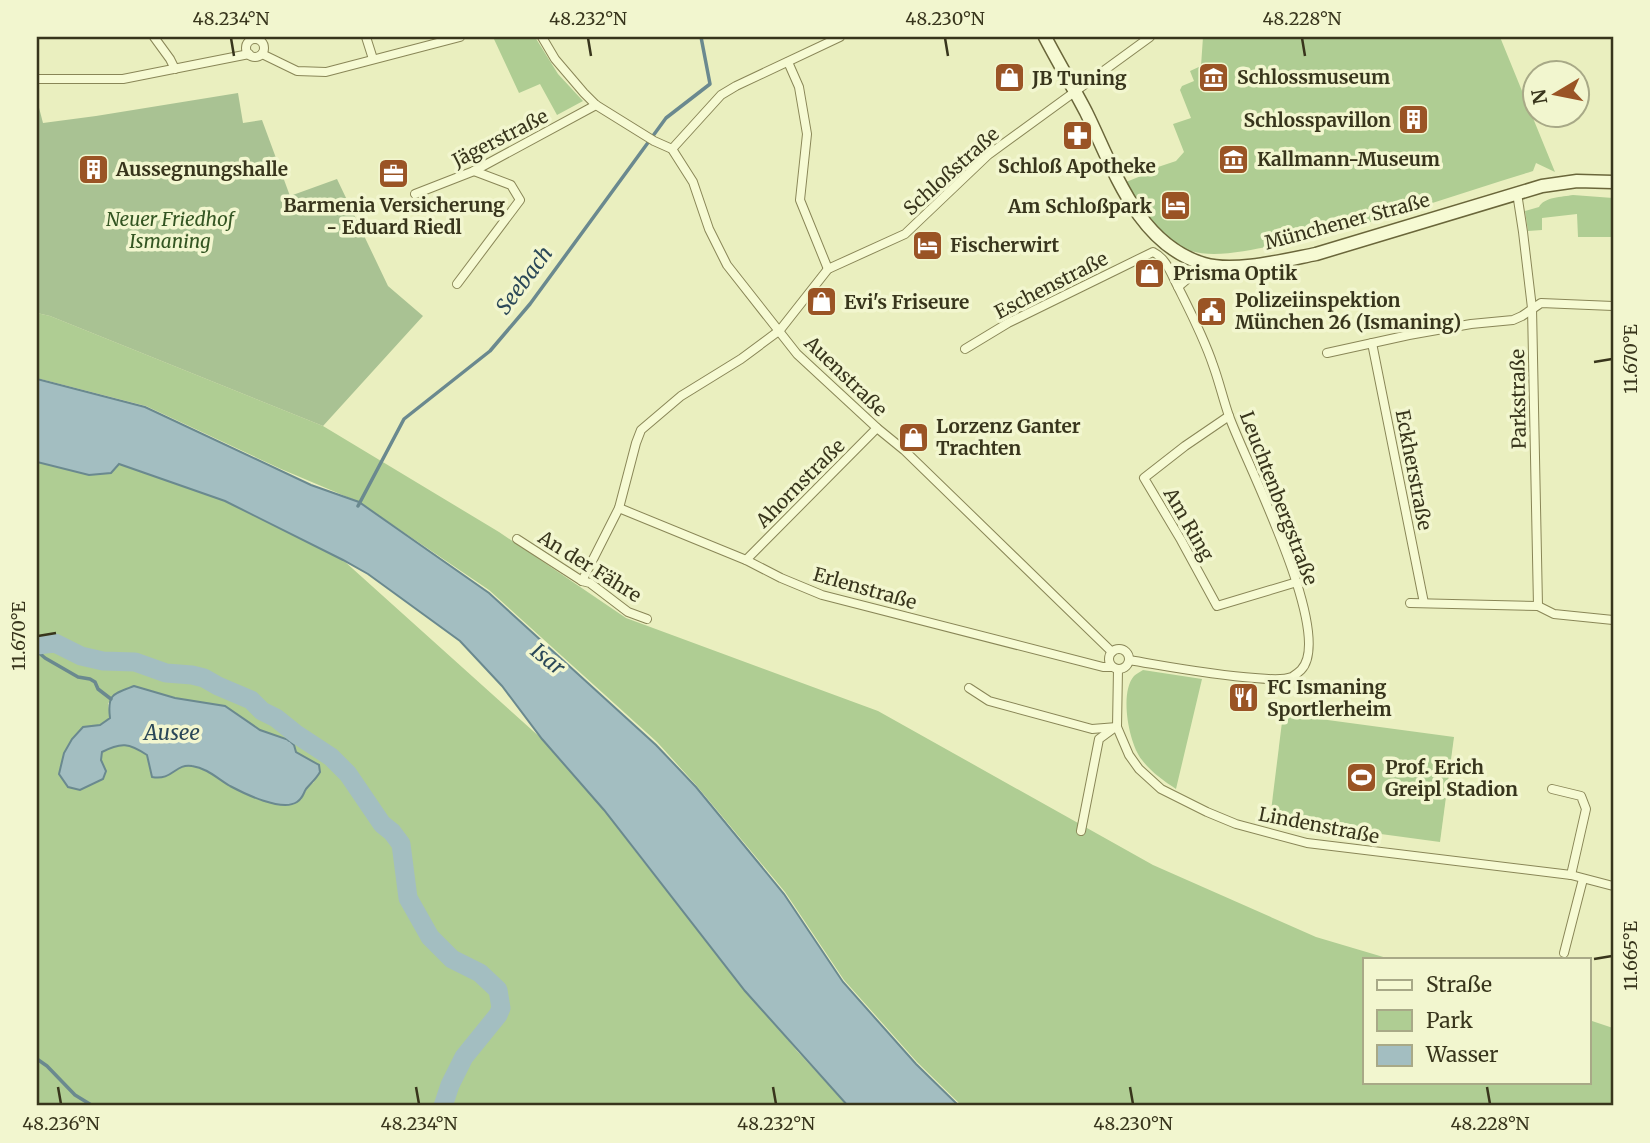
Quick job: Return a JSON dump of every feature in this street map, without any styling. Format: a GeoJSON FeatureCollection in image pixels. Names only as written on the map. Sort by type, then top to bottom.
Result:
{"type":"FeatureCollection","features":[{"type":"Feature","properties":{"kind":"main road","name":"Münchener Straße"},"geometry":{"type":"LineString","coordinates":[[1045,37],[1124,191],[1142,220],[1155,235],[1180,253],[1205,264],[1263,264],[1316,254],[1542,186],[1577,181],[1613,182]]}},
{"type":"Feature","properties":{"kind":"street"},"geometry":{"type":"LineString","coordinates":[[154,37],[175,69]]}},
{"type":"Feature","properties":{"kind":"street"},"geometry":{"type":"LineString","coordinates":[[366,37],[373,59]]}},
{"type":"Feature","properties":{"kind":"street"},"geometry":{"type":"LineString","coordinates":[[262,54],[297,71],[326,72],[460,37]]}},
{"type":"Feature","properties":{"kind":"street"},"geometry":{"type":"LineString","coordinates":[[542,37],[555,59],[596,105],[671,149],[721,95],[840,37]]}},
{"type":"Feature","properties":{"kind":"street","name":"Schloßstraße"},"geometry":{"type":"LineString","coordinates":[[582,581],[620,508],[641,430],[681,396],[741,359],[780,330],[828,269],[905,234],[988,155],[1150,37]]}},
{"type":"Feature","properties":{"kind":"street"},"geometry":{"type":"LineString","coordinates":[[254,38],[258,40],[264,49],[262,54],[252,57],[246,49],[247,43],[254,38]]}},
{"type":"Feature","properties":{"kind":"street"},"geometry":{"type":"LineString","coordinates":[[37,79],[123,79],[248,54]]}},
{"type":"Feature","properties":{"kind":"street"},"geometry":{"type":"LineString","coordinates":[[788,62],[799,87],[807,134],[800,200],[828,269]]}},
{"type":"Feature","properties":{"kind":"street","name":"Jägerstraße"},"geometry":{"type":"LineString","coordinates":[[415,194],[474,171],[596,105]]}},
{"type":"Feature","properties":{"kind":"street","name":"Auenstraße"},"geometry":{"type":"LineString","coordinates":[[671,149],[693,182],[709,229],[727,265],[797,354],[904,450],[1112,652]]}},
{"type":"Feature","properties":{"kind":"street"},"geometry":{"type":"LineString","coordinates":[[457,285],[520,200],[511,185],[474,171]]}},
{"type":"Feature","properties":{"kind":"street","name":"Parkstraße"},"geometry":{"type":"LineString","coordinates":[[1517,193],[1532,308],[1538,606]]}},
{"type":"Feature","properties":{"kind":"street"},"geometry":{"type":"LineString","coordinates":[[1155,235],[1153,252],[1165,261],[1178,287],[1205,264]]}},
{"type":"Feature","properties":{"kind":"street","name":"Eschenstraße"},"geometry":{"type":"LineString","coordinates":[[965,349],[1008,323],[1153,252]]}},
{"type":"Feature","properties":{"kind":"street","name":"Leuchtenbergstraße"},"geometry":{"type":"LineString","coordinates":[[1129,660],[1215,675],[1266,679],[1291,677],[1302,669],[1308,657],[1308,628],[1297,582],[1229,416],[1213,363],[1178,287]]}},
{"type":"Feature","properties":{"kind":"street"},"geometry":{"type":"LineString","coordinates":[[1327,354],[1409,335],[1513,320],[1541,303],[1613,306]]}},
{"type":"Feature","properties":{"kind":"street","name":"Eckherstraße"},"geometry":{"type":"LineString","coordinates":[[1372,343],[1424,603]]}},
{"type":"Feature","properties":{"kind":"street","name":"Am Ring"},"geometry":{"type":"LineString","coordinates":[[1229,416],[1144,478],[1217,606],[1297,582]]}},
{"type":"Feature","properties":{"kind":"street","name":"Ahornstraße"},"geometry":{"type":"LineString","coordinates":[[746,560],[877,428]]}},
{"type":"Feature","properties":{"kind":"street","name":"Erlenstraße"},"geometry":{"type":"LineString","coordinates":[[620,508],[822,595],[1115,668]]}},
{"type":"Feature","properties":{"kind":"street","name":"An der Fähre"},"geometry":{"type":"LineString","coordinates":[[517,539],[582,581],[590,583],[628,612],[647,619]]}},
{"type":"Feature","properties":{"kind":"street"},"geometry":{"type":"LineString","coordinates":[[1410,603],[1538,606],[1554,614],[1613,620]]}},
{"type":"Feature","properties":{"kind":"street"},"geometry":{"type":"LineString","coordinates":[[1121,650],[1127,654],[1129,660],[1124,668],[1115,668],[1109,661],[1112,652],[1121,650]]}},
{"type":"Feature","properties":{"kind":"street","name":"Lindenstraße"},"geometry":{"type":"LineString","coordinates":[[1115,668],[1117,727],[1129,755],[1139,769],[1161,789],[1192,805],[1236,824],[1328,846],[1571,875],[1613,886]]}},
{"type":"Feature","properties":{"kind":"street"},"geometry":{"type":"LineString","coordinates":[[969,688],[989,701],[1092,729],[1117,727]]}},
{"type":"Feature","properties":{"kind":"street"},"geometry":{"type":"LineString","coordinates":[[1081,831],[1099,739],[1117,727]]}},
{"type":"Feature","properties":{"kind":"street"},"geometry":{"type":"LineString","coordinates":[[1552,789],[1581,796],[1586,809],[1571,875]]}},
{"type":"Feature","properties":{"kind":"street"},"geometry":{"type":"LineString","coordinates":[[1563,953],[1583,879]]}},
{"type":"Feature","properties":{"kind":"green space"},"geometry":{"type":"Polygon","coordinates":[[[493,37],[535,37],[558,74],[583,101],[557,115],[540,84],[519,93],[493,37]]]}},
{"type":"Feature","properties":{"kind":"green space"},"geometry":{"type":"Polygon","coordinates":[[[1203,37],[1500,37],[1520,86],[1520,130],[1538,130],[1555,172],[1536,163],[1533,171],[1324,235],[1236,252],[1212,254],[1191,251],[1160,231],[1126,182],[1149,170],[1176,161],[1184,152],[1173,124],[1191,118],[1180,90],[1182,86],[1194,81],[1190,71],[1201,66],[1203,37]]]}},
{"type":"Feature","properties":{"kind":"green space","name":"Neuer Friedhof Ismaning"},"geometry":{"type":"Polygon","coordinates":[[[238,93],[243,123],[262,120],[290,196],[337,179],[388,286],[423,316],[323,426],[37,313],[37,100],[43,123],[238,93]]]}},
{"type":"Feature","properties":{"kind":"green space"},"geometry":{"type":"Polygon","coordinates":[[[1573,195],[1613,198],[1613,237],[1578,237],[1577,214],[1542,218],[1542,230],[1528,231],[1525,211],[1539,207],[1549,199],[1573,195]]]}},
{"type":"Feature","properties":{"kind":"green space"},"geometry":{"type":"Polygon","coordinates":[[[37,313],[323,426],[499,532],[626,618],[878,711],[1153,865],[1316,937],[1387,958],[1363,958],[1363,1084],[1590,1084],[1590,1020],[1613,1028],[1613,1106],[962,1106],[917,1062],[844,980],[785,892],[657,742],[489,590],[359,502],[146,406],[37,378],[37,313]]]}},
{"type":"Feature","properties":{"kind":"green space"},"geometry":{"type":"Polygon","coordinates":[[[37,462],[89,475],[119,464],[225,501],[343,560],[542,739],[604,810],[797,1051],[848,1106],[37,1106],[37,462]],[[134,686],[108,703],[110,718],[100,725],[83,727],[101,759],[102,752],[116,745],[133,746],[147,755],[179,766],[191,765],[210,772],[230,786],[263,801],[283,805],[301,800],[307,788],[314,782],[319,765],[296,752],[289,740],[260,730],[225,706],[175,698],[134,686]]]}},
{"type":"Feature","properties":{"kind":"green space"},"geometry":{"type":"Polygon","coordinates":[[[1143,670],[1202,679],[1176,789],[1142,760],[1133,743],[1127,694],[1134,676],[1143,670]]]}},
{"type":"Feature","properties":{"kind":"green space","name":"Prof. Erich Greipl Stadion"},"geometry":{"type":"Polygon","coordinates":[[[1283,714],[1454,737],[1440,842],[1270,819],[1283,714]]]}},
{"type":"Feature","properties":{"kind":"water","name":"Isar"},"geometry":{"type":"Polygon","coordinates":[[[37,379],[145,407],[311,485],[359,502],[489,593],[656,745],[696,787],[784,894],[843,982],[916,1064],[959,1106],[848,1106],[745,991],[604,810],[542,739],[502,686],[460,641],[368,574],[225,501],[119,464],[111,473],[89,475],[37,462],[37,379]]]}},
{"type":"Feature","properties":{"kind":"water","name":"Ausee"},"geometry":{"type":"Polygon","coordinates":[[[134,686],[175,698],[225,706],[260,730],[289,740],[296,752],[319,765],[320,772],[299,800],[290,805],[282,805],[245,793],[197,767],[186,766],[165,777],[152,777],[147,755],[130,746],[120,745],[102,752],[101,760],[106,771],[103,779],[80,790],[68,787],[59,774],[64,753],[72,739],[83,727],[100,725],[110,718],[113,696],[134,686]]]}},
{"type":"Feature","properties":{"kind":"waterway","name":"Seebach"},"geometry":{"type":"LineString","coordinates":[[358,506],[404,419],[490,351],[530,304],[666,118],[710,84],[701,37]]}},
{"type":"Feature","properties":{"kind":"waterway"},"geometry":{"type":"LineString","coordinates":[[37,645],[55,643],[81,656],[103,661],[135,662],[166,673],[204,678],[251,700],[262,711],[331,757],[348,774],[382,824],[401,844],[408,898],[430,937],[452,959],[480,973],[498,990],[501,1008],[498,1015],[464,1057],[443,1106]]}},
{"type":"Feature","properties":{"kind":"waterway"},"geometry":{"type":"LineString","coordinates":[[37,651],[78,677],[95,682],[98,689],[111,699]]}},
{"type":"Feature","properties":{"kind":"waterway"},"geometry":{"type":"LineString","coordinates":[[289,740],[296,734]]}},
{"type":"Feature","properties":{"kind":"waterway"},"geometry":{"type":"LineString","coordinates":[[37,1059],[75,1095],[93,1106]]}},
{"type":"Feature","properties":{"kind":"place","name":"Schlossmuseum"},"geometry":{"type":"Point","coordinates":[1214,77]}},
{"type":"Feature","properties":{"kind":"place","name":"JB Tuning"},"geometry":{"type":"Point","coordinates":[1009,78]}},
{"type":"Feature","properties":{"kind":"place","name":"Schlosspavillon"},"geometry":{"type":"Point","coordinates":[1414,120]}},
{"type":"Feature","properties":{"kind":"place","name":"Schloß Apotheke"},"geometry":{"type":"Point","coordinates":[1077,135]}},
{"type":"Feature","properties":{"kind":"place","name":"Kallmann-Museum"},"geometry":{"type":"Point","coordinates":[1234,159]}},
{"type":"Feature","properties":{"kind":"place","name":"Aussegnungshalle"},"geometry":{"type":"Point","coordinates":[93,169]}},
{"type":"Feature","properties":{"kind":"place","name":"Barmenia Versicherung - Eduard Riedl"},"geometry":{"type":"Point","coordinates":[394,174]}},
{"type":"Feature","properties":{"kind":"place","name":"Am Schloßpark"},"geometry":{"type":"Point","coordinates":[1175,206]}},
{"type":"Feature","properties":{"kind":"place","name":"Fischerwirt"},"geometry":{"type":"Point","coordinates":[927,245]}},
{"type":"Feature","properties":{"kind":"place","name":"Prisma Optik"},"geometry":{"type":"Point","coordinates":[1150,273]}},
{"type":"Feature","properties":{"kind":"place","name":"Evi's Friseure"},"geometry":{"type":"Point","coordinates":[821,302]}},
{"type":"Feature","properties":{"kind":"place","name":"Polizeiinspektion München 26 (Ismaning)"},"geometry":{"type":"Point","coordinates":[1212,311]}},
{"type":"Feature","properties":{"kind":"place","name":"Lorzenz Ganter Trachten"},"geometry":{"type":"Point","coordinates":[913,437]}},
{"type":"Feature","properties":{"kind":"place","name":"FC Ismaning Sportlerheim"},"geometry":{"type":"Point","coordinates":[1244,698]}},
{"type":"Feature","properties":{"kind":"place","name":"Prof. Erich Greipl Stadion"},"geometry":{"type":"Point","coordinates":[1362,778]}}]}
